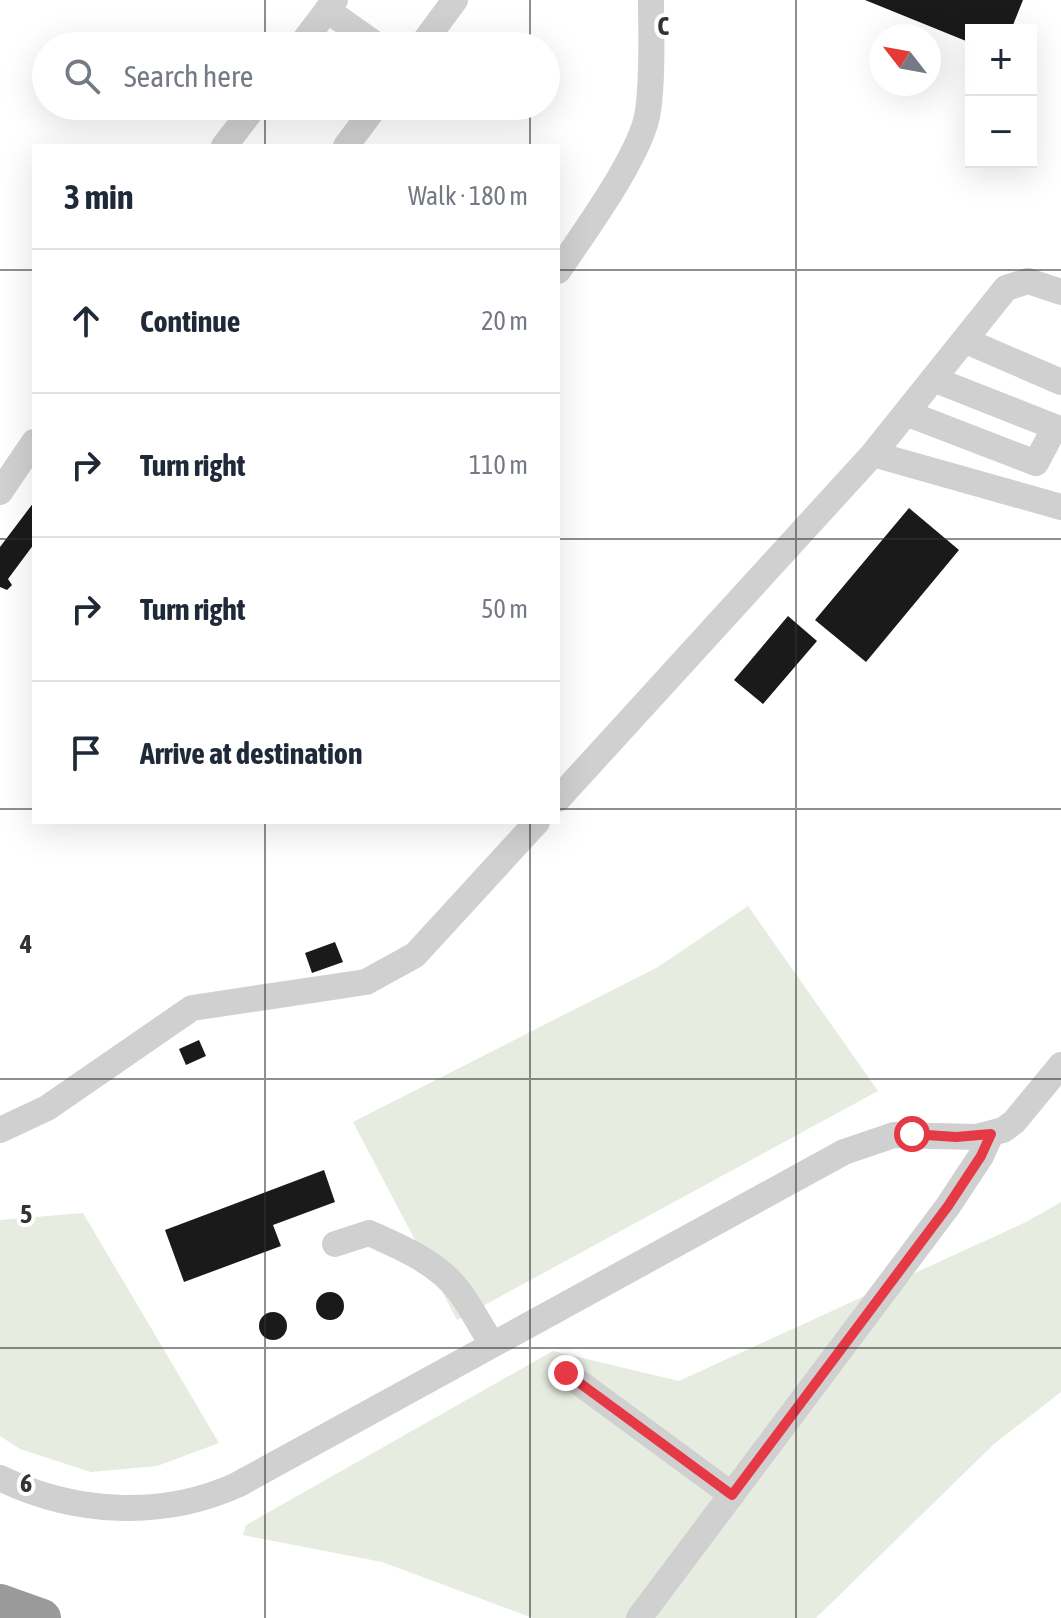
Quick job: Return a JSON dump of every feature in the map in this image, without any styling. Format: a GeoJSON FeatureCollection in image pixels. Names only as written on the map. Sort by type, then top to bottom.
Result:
{"type":"FeatureCollection","features":[{"type":"Feature","properties":{"kind":"highway"},"geometry":{"type":"LineString","coordinates":[[0,1603],[42,1618]]}},
{"type":"Feature","properties":{"kind":"street"},"geometry":{"type":"LineString","coordinates":[[431,32],[455,0]]}},
{"type":"Feature","properties":{"kind":"street"},"geometry":{"type":"LineString","coordinates":[[560,268],[596,214],[643,128],[648,113],[651,0]]}},
{"type":"Feature","properties":{"kind":"street"},"geometry":{"type":"LineString","coordinates":[[311,32],[331,5],[362,32]]}},
{"type":"Feature","properties":{"kind":"street"},"geometry":{"type":"LineString","coordinates":[[226,144],[244,120]]}},
{"type":"Feature","properties":{"kind":"street"},"geometry":{"type":"LineString","coordinates":[[348,144],[366,120]]}},
{"type":"Feature","properties":{"kind":"street"},"geometry":{"type":"LineString","coordinates":[[560,797],[873,454],[1006,288],[1028,281],[1061,292]]}},
{"type":"Feature","properties":{"kind":"street"},"geometry":{"type":"LineString","coordinates":[[964,340],[1061,382]]}},
{"type":"Feature","properties":{"kind":"street"},"geometry":{"type":"LineString","coordinates":[[906,413],[1036,463],[1058,422],[933,379]]}},
{"type":"Feature","properties":{"kind":"street"},"geometry":{"type":"LineString","coordinates":[[0,492],[32,445]]}},
{"type":"Feature","properties":{"kind":"street"},"geometry":{"type":"LineString","coordinates":[[873,454],[1061,507]]}},
{"type":"Feature","properties":{"kind":"street"},"geometry":{"type":"LineString","coordinates":[[0,1130],[47,1108],[192,1008],[366,982],[415,955],[535,824]]}},
{"type":"Feature","properties":{"kind":"street"},"geometry":{"type":"LineString","coordinates":[[0,1478],[54,1498],[120,1508],[184,1504],[209,1498],[861,1144],[894,1135],[956,1137],[991,1134],[1014,1122],[1061,1065]]}},
{"type":"Feature","properties":{"kind":"street"},"geometry":{"type":"LineString","coordinates":[[639,1618],[948,1206],[981,1156],[991,1134]]}},
{"type":"Feature","properties":{"kind":"street"},"geometry":{"type":"LineString","coordinates":[[335,1244],[369,1233],[409,1251],[459,1291],[492,1344]]}},
{"type":"Feature","properties":{"kind":"street"},"geometry":{"type":"LineString","coordinates":[[566,1373],[732,1495]]}},
{"type":"Feature","properties":{"kind":"shaded area"},"geometry":{"type":"Polygon","coordinates":[[[748,906],[878,1091],[457,1320],[353,1122],[658,967],[748,906]]]}},
{"type":"Feature","properties":{"kind":"shaded area"},"geometry":{"type":"Polygon","coordinates":[[[1061,1202],[1061,1392],[994,1444],[816,1618],[533,1618],[382,1562],[243,1535],[246,1525],[553,1351],[679,1381],[1026,1222],[1061,1202]]]}},
{"type":"Feature","properties":{"kind":"shaded area"},"geometry":{"type":"Polygon","coordinates":[[[83,1213],[219,1443],[157,1466],[91,1472],[20,1449],[0,1436],[0,1220],[83,1213]]]}},
{"type":"Feature","properties":{"kind":"building"},"geometry":{"type":"Polygon","coordinates":[[[865,0],[1023,0],[1013,24],[965,24],[965,41],[941,31],[941,24],[924,24],[865,0]]]}},
{"type":"Feature","properties":{"kind":"building"},"geometry":{"type":"Polygon","coordinates":[[[32,505],[32,547],[8,579],[12,585],[7,590],[0,587],[0,547],[32,505]]]}},
{"type":"Feature","properties":{"kind":"building"},"geometry":{"type":"Polygon","coordinates":[[[909,508],[959,550],[866,662],[815,620],[909,508]]]}},
{"type":"Feature","properties":{"kind":"building"},"geometry":{"type":"Polygon","coordinates":[[[788,616],[817,641],[763,704],[734,680],[788,616]]]}},
{"type":"Feature","properties":{"kind":"building"},"geometry":{"type":"Polygon","coordinates":[[[335,942],[343,962],[312,973],[305,953],[335,942]]]}},
{"type":"Feature","properties":{"kind":"building"},"geometry":{"type":"Polygon","coordinates":[[[199,1040],[206,1056],[186,1065],[179,1049],[199,1040]]]}},
{"type":"Feature","properties":{"kind":"building"},"geometry":{"type":"Polygon","coordinates":[[[324,1170],[335,1202],[273,1225],[281,1246],[184,1282],[165,1230],[324,1170]]]}},
{"type":"Feature","properties":{"kind":"building"},"geometry":{"type":"Polygon","coordinates":[[[330,1292],[340,1296],[344,1306],[340,1316],[330,1320],[320,1316],[316,1306],[320,1296],[330,1292]]]}},
{"type":"Feature","properties":{"kind":"building"},"geometry":{"type":"Polygon","coordinates":[[[273,1312],[283,1316],[287,1326],[283,1336],[273,1340],[263,1336],[259,1326],[263,1316],[273,1312]]]}},
{"type":"Feature","properties":{"kind":"route"},"geometry":{"type":"LineString","coordinates":[[566,1373],[732,1495],[970,1176],[991,1134],[956,1137],[912,1134]]}}]}
